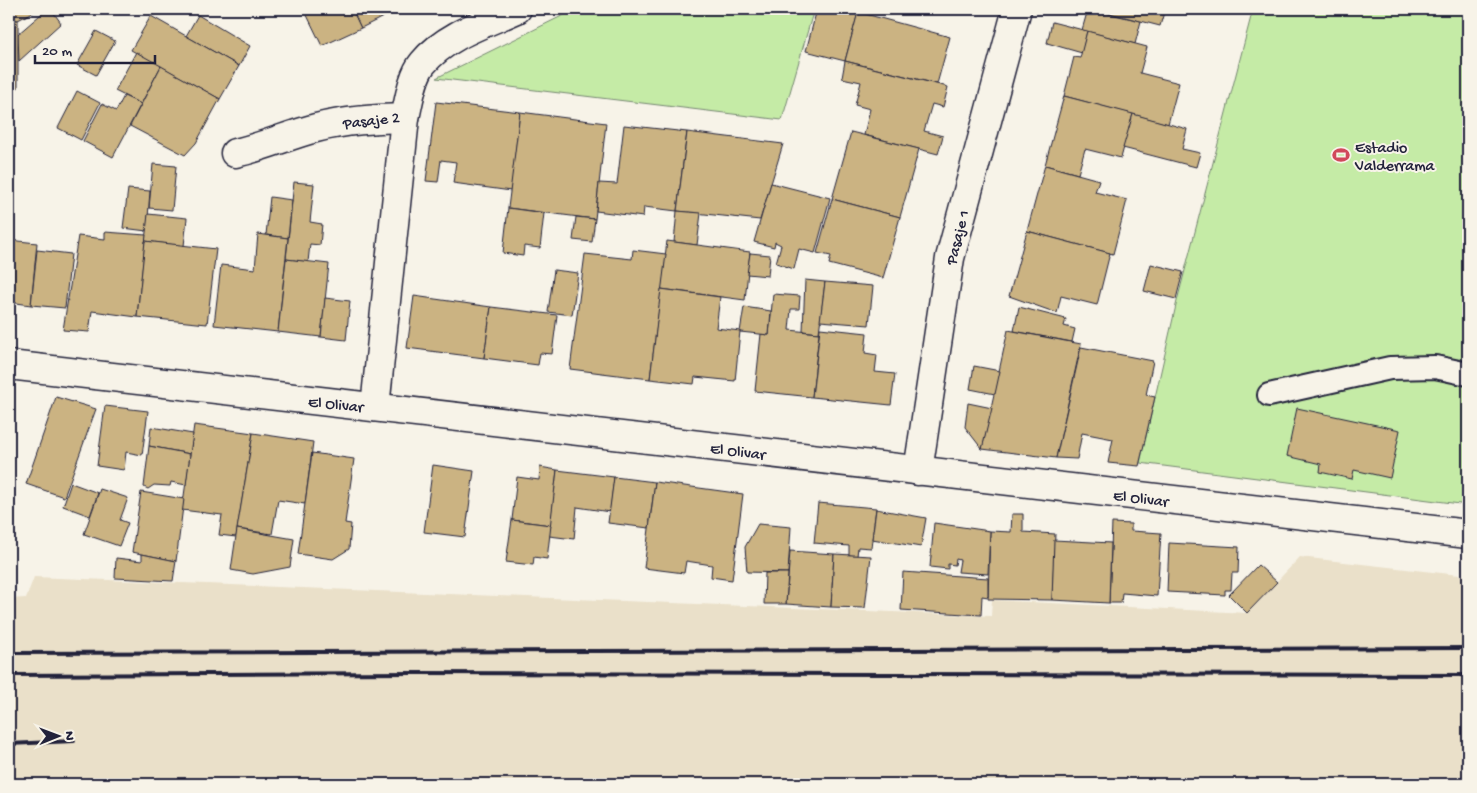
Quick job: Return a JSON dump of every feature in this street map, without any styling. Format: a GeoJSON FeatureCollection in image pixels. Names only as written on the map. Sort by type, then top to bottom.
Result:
{"type":"FeatureCollection","features":[{"type":"Feature","properties":{"kind":"street","name":"Pasaje 2"},"geometry":{"type":"LineString","coordinates":[[235,153],[259,148],[290,135],[350,121],[405,118],[411,92],[422,64],[446,43],[518,9]]}},
{"type":"Feature","properties":{"kind":"street","name":"Pasaje 1"},"geometry":{"type":"LineString","coordinates":[[918,471],[950,258],[1017,9]]}},
{"type":"Feature","properties":{"kind":"street"},"geometry":{"type":"LineString","coordinates":[[375,407],[405,118]]}},
{"type":"Feature","properties":{"kind":"street","name":"El Olivar"},"geometry":{"type":"LineString","coordinates":[[9,365],[1468,534]]}},
{"type":"Feature","properties":{"kind":"lane"},"geometry":{"type":"LineString","coordinates":[[1269,395],[1390,368],[1435,368],[1468,374]]}},
{"type":"Feature","properties":{"kind":"shaded area"},"geometry":{"type":"Polygon","coordinates":[[[1300,557],[1468,576],[1468,784],[9,784],[9,599],[26,598],[34,577],[991,616],[992,600],[1247,613],[1300,557]]]}},
{"type":"Feature","properties":{"kind":"green space"},"geometry":{"type":"Polygon","coordinates":[[[576,9],[814,9],[782,120],[436,78],[576,9]]]}},
{"type":"Feature","properties":{"kind":"green space","name":"Estadio Valderrama"},"geometry":{"type":"Polygon","coordinates":[[[1253,9],[1468,9],[1468,505],[1140,463],[1177,301],[1253,9]]]}},
{"type":"Feature","properties":{"kind":"building"},"geometry":{"type":"Polygon","coordinates":[[[9,9],[39,9],[18,20],[9,20],[9,9]]]}},
{"type":"Feature","properties":{"kind":"building"},"geometry":{"type":"Polygon","coordinates":[[[47,9],[51,9],[61,23],[19,61],[18,34],[47,9]]]}},
{"type":"Feature","properties":{"kind":"building"},"geometry":{"type":"Polygon","coordinates":[[[304,9],[352,9],[361,28],[322,46],[304,9]]]}},
{"type":"Feature","properties":{"kind":"building"},"geometry":{"type":"Polygon","coordinates":[[[352,9],[399,9],[361,28],[352,9]]]}},
{"type":"Feature","properties":{"kind":"building"},"geometry":{"type":"Polygon","coordinates":[[[421,9],[436,9],[424,14],[421,9]]]}},
{"type":"Feature","properties":{"kind":"building"},"geometry":{"type":"Polygon","coordinates":[[[817,9],[859,9],[845,61],[806,51],[817,9]]]}},
{"type":"Feature","properties":{"kind":"building"},"geometry":{"type":"Polygon","coordinates":[[[1088,9],[1141,21],[1135,44],[1082,30],[1088,9]]]}},
{"type":"Feature","properties":{"kind":"building"},"geometry":{"type":"Polygon","coordinates":[[[1094,9],[1165,9],[1160,26],[1094,9]]]}},
{"type":"Feature","properties":{"kind":"building"},"geometry":{"type":"Polygon","coordinates":[[[858,12],[950,37],[937,84],[845,61],[858,12]]]}},
{"type":"Feature","properties":{"kind":"building"},"geometry":{"type":"Polygon","coordinates":[[[198,15],[250,46],[239,66],[186,36],[198,15]]]}},
{"type":"Feature","properties":{"kind":"building"},"geometry":{"type":"Polygon","coordinates":[[[151,16],[239,66],[220,99],[131,50],[151,16]]]}},
{"type":"Feature","properties":{"kind":"building"},"geometry":{"type":"Polygon","coordinates":[[[9,20],[18,20],[18,88],[9,87],[9,20]]]}},
{"type":"Feature","properties":{"kind":"building"},"geometry":{"type":"Polygon","coordinates":[[[1052,22],[1087,31],[1082,53],[1047,43],[1052,22]]]}},
{"type":"Feature","properties":{"kind":"building"},"geometry":{"type":"Polygon","coordinates":[[[96,31],[115,41],[96,75],[77,65],[96,31]]]}},
{"type":"Feature","properties":{"kind":"building"},"geometry":{"type":"Polygon","coordinates":[[[1087,31],[1147,47],[1140,73],[1179,83],[1168,124],[1064,96],[1074,57],[1080,58],[1087,31]]]}},
{"type":"Feature","properties":{"kind":"building"},"geometry":{"type":"Polygon","coordinates":[[[136,52],[161,66],[141,104],[115,91],[136,52]]]}},
{"type":"Feature","properties":{"kind":"building"},"geometry":{"type":"Polygon","coordinates":[[[845,61],[948,87],[943,107],[932,104],[924,131],[943,136],[938,154],[864,135],[870,109],[855,105],[861,82],[842,78],[845,61]]]}},
{"type":"Feature","properties":{"kind":"building"},"geometry":{"type":"Polygon","coordinates":[[[161,66],[220,99],[196,143],[185,155],[130,126],[161,66]]]}},
{"type":"Feature","properties":{"kind":"building"},"geometry":{"type":"Polygon","coordinates":[[[77,91],[100,103],[81,140],[58,128],[77,91]]]}},
{"type":"Feature","properties":{"kind":"building"},"geometry":{"type":"Polygon","coordinates":[[[124,96],[141,104],[113,157],[83,141],[102,104],[116,111],[124,96]]]}},
{"type":"Feature","properties":{"kind":"building"},"geometry":{"type":"Polygon","coordinates":[[[1064,96],[1133,114],[1121,158],[1085,149],[1078,174],[1045,165],[1064,96]]]}},
{"type":"Feature","properties":{"kind":"building"},"geometry":{"type":"Polygon","coordinates":[[[436,102],[520,112],[511,191],[453,183],[456,162],[441,160],[438,182],[426,181],[436,102]]]}},
{"type":"Feature","properties":{"kind":"building"},"geometry":{"type":"Polygon","coordinates":[[[520,112],[606,123],[595,219],[508,208],[520,112]]]}},
{"type":"Feature","properties":{"kind":"building"},"geometry":{"type":"Polygon","coordinates":[[[1133,114],[1187,129],[1182,149],[1200,153],[1196,167],[1123,148],[1133,114]]]}},
{"type":"Feature","properties":{"kind":"building"},"geometry":{"type":"Polygon","coordinates":[[[624,125],[687,132],[677,211],[644,207],[643,217],[596,211],[599,183],[617,184],[624,125]]]}},
{"type":"Feature","properties":{"kind":"building"},"geometry":{"type":"Polygon","coordinates":[[[687,132],[783,144],[760,220],[677,211],[687,132]]]}},
{"type":"Feature","properties":{"kind":"building"},"geometry":{"type":"Polygon","coordinates":[[[851,132],[919,149],[900,217],[832,199],[851,132]]]}},
{"type":"Feature","properties":{"kind":"building"},"geometry":{"type":"Polygon","coordinates":[[[153,164],[176,166],[172,210],[149,208],[153,164]]]}},
{"type":"Feature","properties":{"kind":"building"},"geometry":{"type":"Polygon","coordinates":[[[1045,165],[1099,180],[1095,192],[1127,200],[1113,254],[1027,231],[1045,165]]]}},
{"type":"Feature","properties":{"kind":"building"},"geometry":{"type":"Polygon","coordinates":[[[294,182],[314,184],[310,222],[322,224],[320,245],[310,244],[308,262],[286,259],[294,182]]]}},
{"type":"Feature","properties":{"kind":"building"},"geometry":{"type":"Polygon","coordinates":[[[771,183],[830,198],[815,253],[799,249],[794,269],[776,263],[781,245],[775,242],[774,247],[754,242],[771,183]]]}},
{"type":"Feature","properties":{"kind":"building"},"geometry":{"type":"Polygon","coordinates":[[[128,189],[150,191],[147,231],[123,228],[128,189]]]}},
{"type":"Feature","properties":{"kind":"building"},"geometry":{"type":"Polygon","coordinates":[[[270,197],[292,200],[288,238],[266,235],[270,197]]]}},
{"type":"Feature","properties":{"kind":"building"},"geometry":{"type":"Polygon","coordinates":[[[832,199],[900,217],[883,278],[829,264],[831,256],[817,253],[832,199]]]}},
{"type":"Feature","properties":{"kind":"building"},"geometry":{"type":"Polygon","coordinates":[[[508,208],[544,213],[540,248],[524,246],[523,256],[503,253],[508,208]]]}},
{"type":"Feature","properties":{"kind":"building"},"geometry":{"type":"Polygon","coordinates":[[[677,211],[701,213],[697,245],[674,242],[677,211]]]}},
{"type":"Feature","properties":{"kind":"building"},"geometry":{"type":"Polygon","coordinates":[[[148,214],[187,218],[184,246],[145,241],[148,214]]]}},
{"type":"Feature","properties":{"kind":"building"},"geometry":{"type":"Polygon","coordinates":[[[576,217],[595,219],[592,242],[573,240],[576,217]]]}},
{"type":"Feature","properties":{"kind":"building"},"geometry":{"type":"Polygon","coordinates":[[[1027,231],[1110,253],[1097,305],[1061,296],[1057,313],[1009,296],[1027,231]]]}},
{"type":"Feature","properties":{"kind":"building"},"geometry":{"type":"Polygon","coordinates":[[[105,232],[146,235],[137,317],[92,311],[89,332],[63,330],[78,236],[105,239],[105,232]]]}},
{"type":"Feature","properties":{"kind":"building"},"geometry":{"type":"Polygon","coordinates":[[[258,234],[288,238],[278,332],[214,325],[221,265],[255,269],[258,234]]]}},
{"type":"Feature","properties":{"kind":"building"},"geometry":{"type":"Polygon","coordinates":[[[9,240],[37,243],[31,305],[9,302],[9,240]]]}},
{"type":"Feature","properties":{"kind":"building"},"geometry":{"type":"Polygon","coordinates":[[[145,241],[216,249],[207,324],[137,317],[145,241]]]}},
{"type":"Feature","properties":{"kind":"building"},"geometry":{"type":"Polygon","coordinates":[[[667,241],[750,252],[745,300],[661,289],[667,241]]]}},
{"type":"Feature","properties":{"kind":"building"},"geometry":{"type":"Polygon","coordinates":[[[37,250],[71,254],[65,308],[31,305],[37,250]]]}},
{"type":"Feature","properties":{"kind":"building"},"geometry":{"type":"Polygon","coordinates":[[[633,250],[666,254],[650,379],[570,369],[585,254],[632,259],[633,250]]]}},
{"type":"Feature","properties":{"kind":"building"},"geometry":{"type":"Polygon","coordinates":[[[750,253],[770,255],[768,276],[747,274],[750,253]]]}},
{"type":"Feature","properties":{"kind":"building"},"geometry":{"type":"Polygon","coordinates":[[[286,259],[329,264],[321,337],[278,332],[286,259]]]}},
{"type":"Feature","properties":{"kind":"building"},"geometry":{"type":"Polygon","coordinates":[[[1151,264],[1183,272],[1176,299],[1144,291],[1151,264]]]}},
{"type":"Feature","properties":{"kind":"building"},"geometry":{"type":"Polygon","coordinates":[[[554,270],[578,273],[572,315],[548,312],[554,270]]]}},
{"type":"Feature","properties":{"kind":"building"},"geometry":{"type":"Polygon","coordinates":[[[805,280],[825,282],[819,333],[803,331],[805,280]]]}},
{"type":"Feature","properties":{"kind":"building"},"geometry":{"type":"Polygon","coordinates":[[[825,282],[873,286],[869,325],[820,321],[825,282]]]}},
{"type":"Feature","properties":{"kind":"building"},"geometry":{"type":"Polygon","coordinates":[[[661,289],[720,297],[716,328],[740,331],[735,381],[695,377],[694,384],[650,379],[661,289]]]}},
{"type":"Feature","properties":{"kind":"building"},"geometry":{"type":"Polygon","coordinates":[[[773,294],[800,296],[799,309],[791,309],[789,330],[819,333],[812,397],[755,391],[761,334],[769,335],[773,294]]]}},
{"type":"Feature","properties":{"kind":"building"},"geometry":{"type":"Polygon","coordinates":[[[414,296],[491,307],[484,358],[407,348],[414,296]]]}},
{"type":"Feature","properties":{"kind":"building"},"geometry":{"type":"Polygon","coordinates":[[[325,298],[350,301],[346,340],[321,337],[325,298]]]}},
{"type":"Feature","properties":{"kind":"building"},"geometry":{"type":"Polygon","coordinates":[[[491,307],[557,315],[552,354],[540,353],[538,365],[484,358],[491,307]]]}},
{"type":"Feature","properties":{"kind":"building"},"geometry":{"type":"Polygon","coordinates":[[[744,307],[771,311],[769,335],[740,332],[744,307]]]}},
{"type":"Feature","properties":{"kind":"building"},"geometry":{"type":"Polygon","coordinates":[[[1019,307],[1066,319],[1064,326],[1075,329],[1072,342],[1014,331],[1019,307]]]}},
{"type":"Feature","properties":{"kind":"building"},"geometry":{"type":"Polygon","coordinates":[[[820,328],[867,333],[865,353],[877,355],[875,372],[895,374],[891,405],[812,397],[820,328]]]}},
{"type":"Feature","properties":{"kind":"building"},"geometry":{"type":"Polygon","coordinates":[[[1008,330],[1081,344],[1056,458],[982,449],[1008,330]]]}},
{"type":"Feature","properties":{"kind":"building"},"geometry":{"type":"Polygon","coordinates":[[[1081,347],[1153,361],[1146,395],[1155,397],[1139,466],[1108,463],[1113,439],[1082,433],[1077,459],[1056,458],[1081,347]]]}},
{"type":"Feature","properties":{"kind":"building"},"geometry":{"type":"Polygon","coordinates":[[[974,366],[1000,371],[995,394],[970,389],[974,366]]]}},
{"type":"Feature","properties":{"kind":"building"},"geometry":{"type":"Polygon","coordinates":[[[56,397],[96,409],[64,497],[26,484],[56,397]]]}},
{"type":"Feature","properties":{"kind":"building"},"geometry":{"type":"Polygon","coordinates":[[[968,403],[992,408],[982,449],[965,427],[968,403]]]}},
{"type":"Feature","properties":{"kind":"building"},"geometry":{"type":"Polygon","coordinates":[[[105,406],[148,411],[142,455],[126,452],[124,470],[97,466],[105,406]]]}},
{"type":"Feature","properties":{"kind":"building"},"geometry":{"type":"Polygon","coordinates":[[[1297,408],[1400,430],[1390,478],[1354,470],[1352,479],[1320,472],[1321,464],[1287,456],[1297,408]]]}},
{"type":"Feature","properties":{"kind":"building"},"geometry":{"type":"Polygon","coordinates":[[[194,425],[253,433],[236,537],[219,535],[222,515],[182,510],[194,425]]]}},
{"type":"Feature","properties":{"kind":"building"},"geometry":{"type":"Polygon","coordinates":[[[151,427],[193,434],[190,454],[149,446],[151,427]]]}},
{"type":"Feature","properties":{"kind":"building"},"geometry":{"type":"Polygon","coordinates":[[[253,433],[313,442],[305,504],[278,500],[272,534],[237,529],[253,433]]]}},
{"type":"Feature","properties":{"kind":"building"},"geometry":{"type":"Polygon","coordinates":[[[149,446],[190,454],[186,485],[171,482],[170,486],[154,485],[148,489],[144,487],[149,446]]]}},
{"type":"Feature","properties":{"kind":"building"},"geometry":{"type":"Polygon","coordinates":[[[312,453],[354,459],[345,523],[351,524],[349,549],[333,559],[298,554],[312,453]]]}},
{"type":"Feature","properties":{"kind":"building"},"geometry":{"type":"Polygon","coordinates":[[[433,465],[474,471],[465,537],[424,532],[433,465]]]}},
{"type":"Feature","properties":{"kind":"building"},"geometry":{"type":"Polygon","coordinates":[[[540,467],[557,470],[551,525],[512,520],[517,477],[539,480],[540,467]]]}},
{"type":"Feature","properties":{"kind":"building"},"geometry":{"type":"Polygon","coordinates":[[[557,470],[614,477],[610,512],[577,507],[574,539],[549,536],[557,470]]]}},
{"type":"Feature","properties":{"kind":"building"},"geometry":{"type":"Polygon","coordinates":[[[614,477],[655,482],[649,528],[608,523],[614,477]]]}},
{"type":"Feature","properties":{"kind":"building"},"geometry":{"type":"Polygon","coordinates":[[[655,482],[743,494],[732,580],[711,577],[712,565],[686,561],[684,573],[644,568],[655,482]]]}},
{"type":"Feature","properties":{"kind":"building"},"geometry":{"type":"Polygon","coordinates":[[[71,483],[98,493],[90,516],[63,506],[71,483]]]}},
{"type":"Feature","properties":{"kind":"building"},"geometry":{"type":"Polygon","coordinates":[[[100,489],[128,498],[120,520],[128,523],[119,546],[84,534],[100,489]]]}},
{"type":"Feature","properties":{"kind":"building"},"geometry":{"type":"Polygon","coordinates":[[[141,492],[184,499],[176,561],[132,552],[141,492]]]}},
{"type":"Feature","properties":{"kind":"building"},"geometry":{"type":"Polygon","coordinates":[[[818,503],[876,508],[871,548],[858,547],[857,556],[849,555],[849,546],[814,543],[818,503]]]}},
{"type":"Feature","properties":{"kind":"building"},"geometry":{"type":"Polygon","coordinates":[[[876,509],[926,518],[921,547],[872,539],[876,509]]]}},
{"type":"Feature","properties":{"kind":"building"},"geometry":{"type":"Polygon","coordinates":[[[1012,514],[1023,514],[1023,532],[1055,534],[1052,600],[988,599],[990,531],[1011,532],[1012,514]]]}},
{"type":"Feature","properties":{"kind":"building"},"geometry":{"type":"Polygon","coordinates":[[[512,520],[551,525],[547,559],[534,557],[533,565],[506,562],[512,520]]]}},
{"type":"Feature","properties":{"kind":"building"},"geometry":{"type":"Polygon","coordinates":[[[934,523],[990,531],[988,574],[958,572],[960,560],[956,559],[955,565],[948,564],[948,569],[930,567],[934,523]]]}},
{"type":"Feature","properties":{"kind":"building"},"geometry":{"type":"Polygon","coordinates":[[[1112,523],[1131,524],[1131,531],[1161,533],[1157,596],[1122,593],[1121,603],[1109,603],[1112,523]]]}},
{"type":"Feature","properties":{"kind":"building"},"geometry":{"type":"Polygon","coordinates":[[[758,524],[791,527],[788,573],[747,572],[745,547],[758,524]]]}},
{"type":"Feature","properties":{"kind":"building"},"geometry":{"type":"Polygon","coordinates":[[[237,529],[294,539],[290,567],[253,574],[231,570],[237,529]]]}},
{"type":"Feature","properties":{"kind":"building"},"geometry":{"type":"Polygon","coordinates":[[[1054,540],[1111,543],[1109,603],[1052,600],[1054,540]]]}},
{"type":"Feature","properties":{"kind":"building"},"geometry":{"type":"Polygon","coordinates":[[[1169,543],[1239,547],[1238,573],[1232,573],[1231,590],[1225,590],[1225,595],[1167,592],[1169,543]]]}},
{"type":"Feature","properties":{"kind":"building"},"geometry":{"type":"Polygon","coordinates":[[[790,551],[834,554],[831,607],[786,604],[790,551]]]}},
{"type":"Feature","properties":{"kind":"building"},"geometry":{"type":"Polygon","coordinates":[[[142,554],[176,561],[173,581],[115,578],[116,558],[142,561],[142,554]]]}},
{"type":"Feature","properties":{"kind":"building"},"geometry":{"type":"Polygon","coordinates":[[[834,554],[871,556],[865,608],[831,607],[834,554]]]}},
{"type":"Feature","properties":{"kind":"building"},"geometry":{"type":"Polygon","coordinates":[[[1258,565],[1277,582],[1247,613],[1229,595],[1258,565]]]}},
{"type":"Feature","properties":{"kind":"building"},"geometry":{"type":"Polygon","coordinates":[[[903,572],[988,578],[988,597],[982,596],[981,615],[901,610],[903,572]]]}},
{"type":"Feature","properties":{"kind":"building"},"geometry":{"type":"Polygon","coordinates":[[[765,573],[788,573],[786,604],[764,604],[765,573]]]}},
{"type":"Feature","properties":{"kind":"railway"},"geometry":{"type":"LineString","coordinates":[[9,653],[1468,648]]}},
{"type":"Feature","properties":{"kind":"railway"},"geometry":{"type":"LineString","coordinates":[[9,675],[414,673],[1468,675]]}},
{"type":"Feature","properties":{"kind":"railway"},"geometry":{"type":"LineString","coordinates":[[9,744],[74,741]]}},
{"type":"Feature","properties":{"kind":"place","name":"Estadio Valderrama"},"geometry":{"type":"Point","coordinates":[1341,155]}}]}
